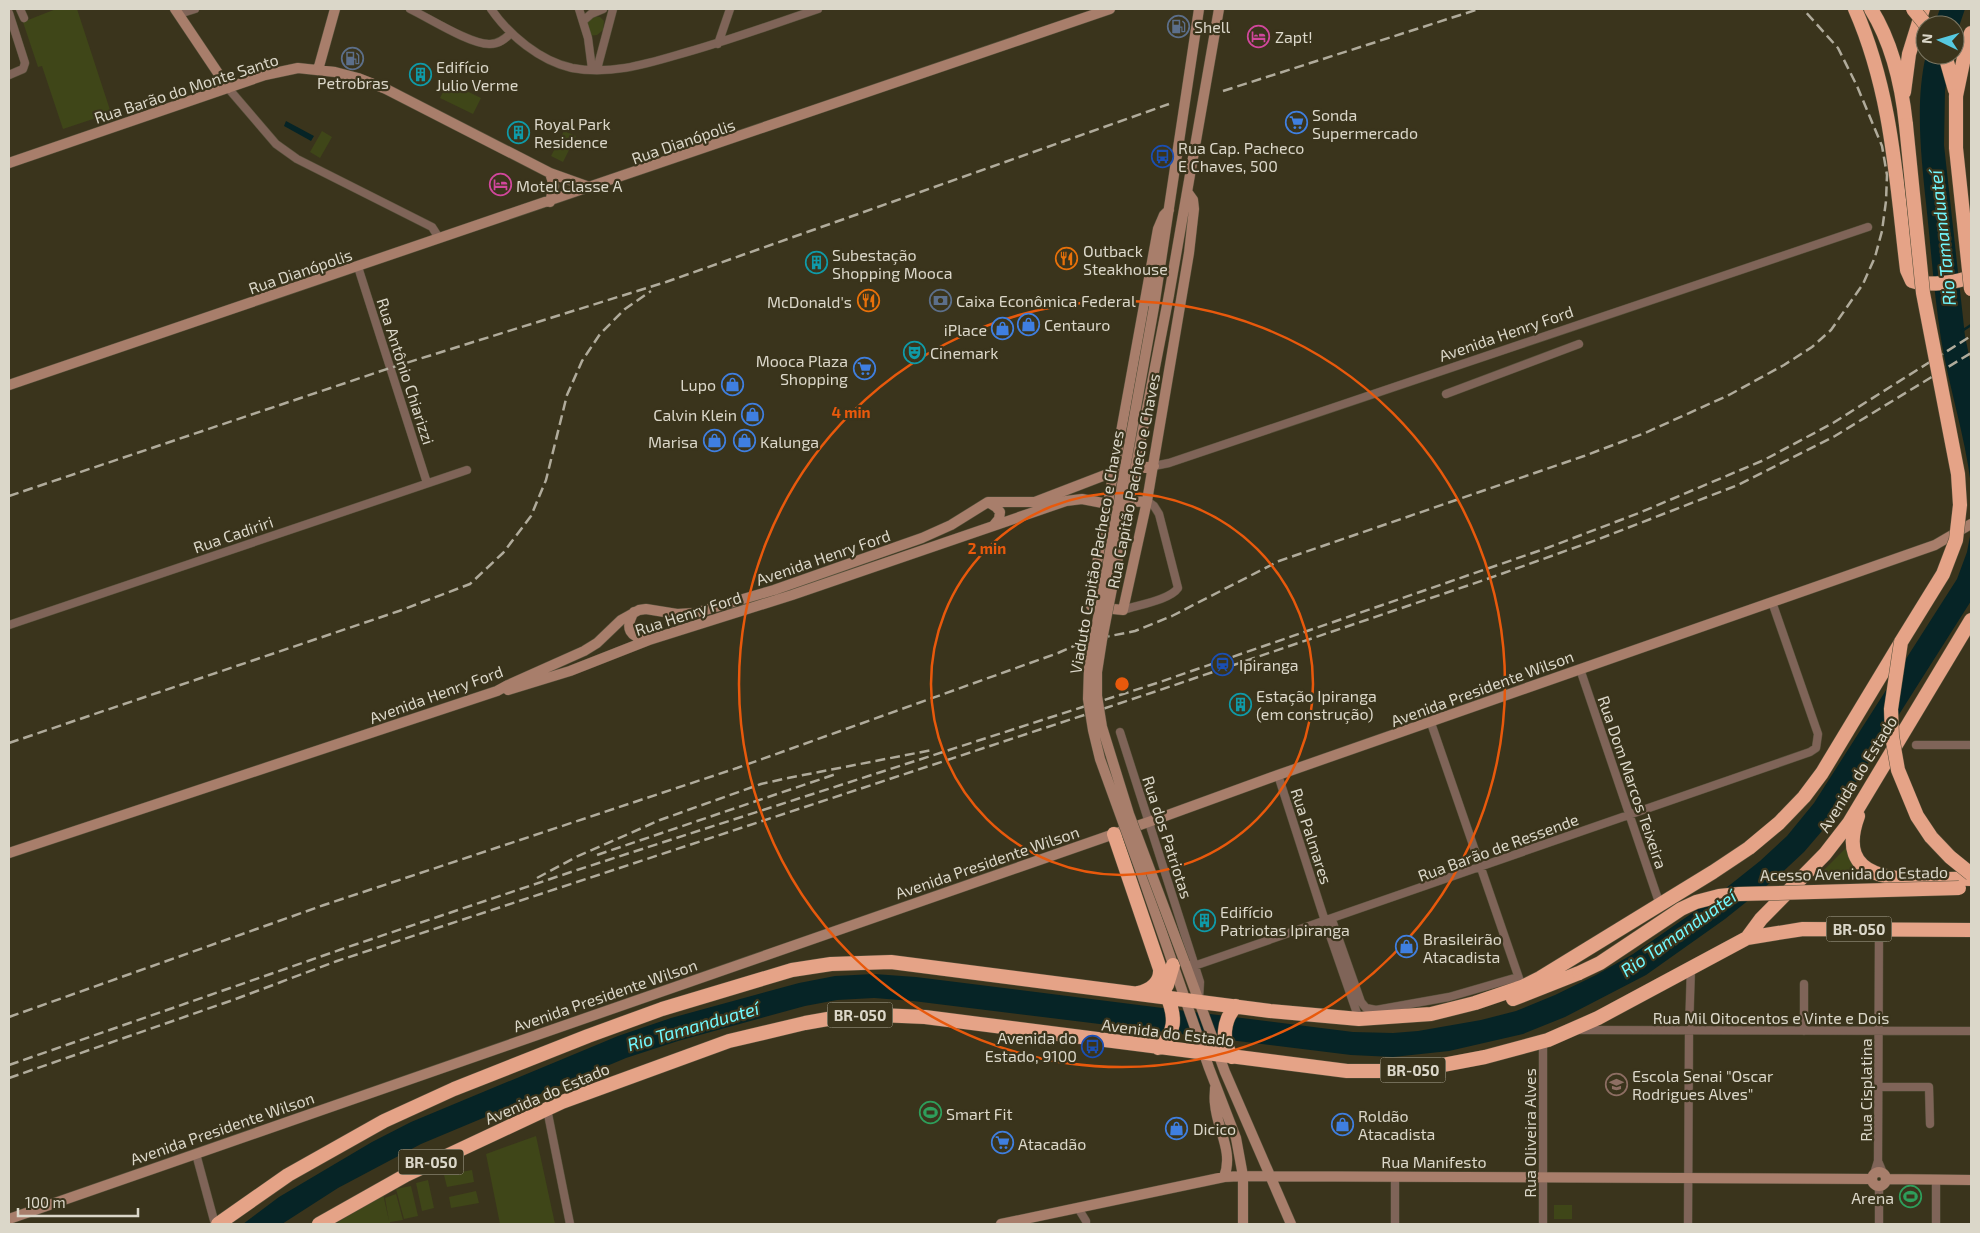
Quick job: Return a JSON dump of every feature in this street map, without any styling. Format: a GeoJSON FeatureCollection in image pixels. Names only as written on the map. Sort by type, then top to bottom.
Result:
{"type":"FeatureCollection","features":[{"type":"Feature","properties":{"kind":"highway"},"geometry":{"type":"LineString","coordinates":[[1855,9],[1871,48],[1888,116],[1906,270],[1912,281],[1922,283],[1970,281],[1956,148],[1956,96],[1971,33]]}},
{"type":"Feature","properties":{"kind":"highway"},"geometry":{"type":"LineString","coordinates":[[1872,9],[1888,46],[1904,100]]}},
{"type":"Feature","properties":{"kind":"highway"},"geometry":{"type":"LineString","coordinates":[[218,1224],[281,1179],[327,1152],[384,1122],[454,1089],[662,1009],[792,970],[831,964],[891,962],[1236,1006],[1360,1019],[1431,1014],[1475,1003],[1574,958],[1749,848],[1792,810],[1822,773],[1944,574],[1956,540],[1960,505],[1958,474],[1923,293],[1904,100],[1909,54],[1923,9]]}},
{"type":"Feature","properties":{"kind":"highway"},"geometry":{"type":"LineString","coordinates":[[1948,65],[1956,96]]}},
{"type":"Feature","properties":{"kind":"highway","name":"Avenida do Estado"},"geometry":{"type":"LineString","coordinates":[[319,1224],[412,1171],[547,1109],[729,1041],[805,1023],[861,1015],[925,1017],[1347,1071],[1391,1071],[1427,1068],[1475,1059],[1543,1042],[1598,1018],[1747,938],[1767,914],[1838,839],[1866,796],[1971,620]]}},
{"type":"Feature","properties":{"kind":"highway"},"geometry":{"type":"LineString","coordinates":[[1901,642],[1891,709],[1892,736],[1898,770],[1917,816],[1931,837],[1950,857],[1971,874]]}},
{"type":"Feature","properties":{"kind":"highway"},"geometry":{"type":"LineString","coordinates":[[1866,796],[1852,837],[1855,853],[1861,863],[1872,872],[1887,878],[1903,880],[1971,879]]}},
{"type":"Feature","properties":{"kind":"highway"},"geometry":{"type":"LineString","coordinates":[[1114,834],[1160,969],[1160,977],[1156,984],[1148,990],[1138,992]]}},
{"type":"Feature","properties":{"kind":"highway","name":"Acesso Avenida do Estado"},"geometry":{"type":"LineString","coordinates":[[1475,1003],[1493,1004],[1521,998],[1579,974],[1600,963],[1681,910],[1696,902],[1719,896],[1965,888]]}},
{"type":"Feature","properties":{"kind":"highway","name":"BR-050"},"geometry":{"type":"LineString","coordinates":[[1747,938],[1790,930],[1971,930]]}},
{"type":"Feature","properties":{"kind":"highway"},"geometry":{"type":"LineString","coordinates":[[1158,1048],[1167,1040],[1174,1027],[1173,1012],[1164,996],[1167,985],[1184,965]]}},
{"type":"Feature","properties":{"kind":"highway"},"geometry":{"type":"LineString","coordinates":[[1225,1056],[1225,1030],[1228,1017],[1236,1006]]}},
{"type":"Feature","properties":{"kind":"main road"},"geometry":{"type":"LineString","coordinates":[[318,70],[335,9]]}},
{"type":"Feature","properties":{"kind":"main road","name":"Rua Dianópolis"},"geometry":{"type":"LineString","coordinates":[[9,385],[358,267],[438,238],[592,188],[1110,9]]}},
{"type":"Feature","properties":{"kind":"main road","name":"Rua Capitão Pacheco e Chaves"},"geometry":{"type":"LineString","coordinates":[[1154,307],[1199,9]]}},
{"type":"Feature","properties":{"kind":"main road","name":"Rua Capitão Pacheco e Chaves"},"geometry":{"type":"LineString","coordinates":[[1170,205],[1158,229],[1090,604],[1094,607],[1123,610],[1147,501],[1189,253],[1187,228],[1188,193],[1218,10]]}},
{"type":"Feature","properties":{"kind":"main road"},"geometry":{"type":"LineString","coordinates":[[177,12],[228,88]]}},
{"type":"Feature","properties":{"kind":"main road","name":"Rua Barão do Monte Santo"},"geometry":{"type":"LineString","coordinates":[[9,163],[279,71],[298,68],[358,78],[386,88],[550,173],[592,188]]}},
{"type":"Feature","properties":{"kind":"main road"},"geometry":{"type":"LineString","coordinates":[[1189,79],[1198,79],[1206,86]]}},
{"type":"Feature","properties":{"kind":"main road"},"geometry":{"type":"LineString","coordinates":[[550,173],[554,186],[550,202]]}},
{"type":"Feature","properties":{"kind":"main road"},"geometry":{"type":"LineString","coordinates":[[1170,205],[1173,219],[1177,225],[1187,228]]}},
{"type":"Feature","properties":{"kind":"main road","name":"Rua Capitão Pacheco e Chaves"},"geometry":{"type":"LineString","coordinates":[[1169,295],[1187,228]]}},
{"type":"Feature","properties":{"kind":"main road"},"geometry":{"type":"LineString","coordinates":[[1169,295],[1189,253]]}},
{"type":"Feature","properties":{"kind":"main road","name":"Viaduto Capitão Pacheco e Chaves"},"geometry":{"type":"LineString","coordinates":[[1169,295],[1102,640],[1097,672],[1097,696],[1102,727],[1129,814],[1184,965],[1192,1000]]}},
{"type":"Feature","properties":{"kind":"main road","name":"Viaduto Capitão Pacheco e Chaves"},"geometry":{"type":"LineString","coordinates":[[1154,307],[1092,644],[1088,668],[1088,699],[1100,758],[1184,965]]}},
{"type":"Feature","properties":{"kind":"main road"},"geometry":{"type":"LineString","coordinates":[[988,502],[1040,501],[1113,472],[1154,466]]}},
{"type":"Feature","properties":{"kind":"main road","name":"Rua Henry Ford"},"geometry":{"type":"LineString","coordinates":[[497,691],[512,689],[570,671],[649,640],[792,595],[1075,499],[1090,499],[1108,504],[1147,501]]}},
{"type":"Feature","properties":{"kind":"main road"},"geometry":{"type":"LineString","coordinates":[[988,502],[1000,512],[999,519],[994,525]]}},
{"type":"Feature","properties":{"kind":"main road","name":"Avenida Henry Ford"},"geometry":{"type":"LineString","coordinates":[[9,853],[497,691],[584,651],[597,643],[621,620],[634,612],[646,609],[685,614],[728,604],[922,538],[951,525],[988,502]]}},
{"type":"Feature","properties":{"kind":"main road","name":"Avenida Presidente Wilson"},"geometry":{"type":"LineString","coordinates":[[9,1219],[1936,545],[1969,526]]}},
{"type":"Feature","properties":{"kind":"main road"},"geometry":{"type":"LineString","coordinates":[[634,612],[629,625],[631,633],[638,638],[649,640]]}},
{"type":"Feature","properties":{"kind":"main road"},"geometry":{"type":"LineString","coordinates":[[1192,1000],[1204,1054],[1236,1138],[1243,1176],[1243,1224]]}},
{"type":"Feature","properties":{"kind":"main road"},"geometry":{"type":"LineString","coordinates":[[1192,1000],[1225,1056],[1270,1176],[1291,1224]]}},
{"type":"Feature","properties":{"kind":"main road"},"geometry":{"type":"LineString","coordinates":[[1215,1085],[1214,1104],[1228,1153],[1224,1177]]}},
{"type":"Feature","properties":{"kind":"main road","name":"Rua Manifesto"},"geometry":{"type":"LineString","coordinates":[[1001,1224],[1224,1177],[1243,1176],[1971,1180]]}},
{"type":"Feature","properties":{"kind":"street"},"geometry":{"type":"LineString","coordinates":[[20,9],[24,18]]}},
{"type":"Feature","properties":{"kind":"street"},"geometry":{"type":"LineString","coordinates":[[177,12],[195,9]]}},
{"type":"Feature","properties":{"kind":"street"},"geometry":{"type":"LineString","coordinates":[[410,9],[475,42],[489,45],[496,44],[511,33]]}},
{"type":"Feature","properties":{"kind":"street"},"geometry":{"type":"LineString","coordinates":[[491,9],[511,33],[548,59],[573,68],[595,69],[631,68],[718,44],[818,9]]}},
{"type":"Feature","properties":{"kind":"street"},"geometry":{"type":"LineString","coordinates":[[579,9],[595,69]]}},
{"type":"Feature","properties":{"kind":"street"},"geometry":{"type":"LineString","coordinates":[[583,21],[591,14],[603,9]]}},
{"type":"Feature","properties":{"kind":"street"},"geometry":{"type":"LineString","coordinates":[[595,69],[613,9]]}},
{"type":"Feature","properties":{"kind":"street"},"geometry":{"type":"LineString","coordinates":[[718,44],[730,9]]}},
{"type":"Feature","properties":{"kind":"street"},"geometry":{"type":"LineString","coordinates":[[9,13],[25,67],[9,75]]}},
{"type":"Feature","properties":{"kind":"street"},"geometry":{"type":"LineString","coordinates":[[588,38],[606,32]]}},
{"type":"Feature","properties":{"kind":"street"},"geometry":{"type":"LineString","coordinates":[[228,88],[276,144],[290,154],[318,171],[432,227],[438,238]]}},
{"type":"Feature","properties":{"kind":"street","name":"Avenida Henry Ford"},"geometry":{"type":"LineString","coordinates":[[1154,466],[1169,464],[1868,227]]}},
{"type":"Feature","properties":{"kind":"street","name":"Rua Antônio Chiarizzi"},"geometry":{"type":"LineString","coordinates":[[358,267],[427,483]]}},
{"type":"Feature","properties":{"kind":"street"},"geometry":{"type":"LineString","coordinates":[[1446,394],[1579,344]]}},
{"type":"Feature","properties":{"kind":"street","name":"Rua Cadiriri"},"geometry":{"type":"LineString","coordinates":[[9,625],[467,470]]}},
{"type":"Feature","properties":{"kind":"street"},"geometry":{"type":"LineString","coordinates":[[1123,610],[1166,596],[1178,588],[1159,514],[1154,506],[1147,501]]}},
{"type":"Feature","properties":{"kind":"street","name":"Rua Barão de Ressende"},"geometry":{"type":"LineString","coordinates":[[1184,965],[1328,921],[1810,752],[1816,748],[1818,734],[1772,602]]}},
{"type":"Feature","properties":{"kind":"street","name":"Rua Dom Marcos Teixeira"},"geometry":{"type":"LineString","coordinates":[[1580,669],[1660,905]]}},
{"type":"Feature","properties":{"kind":"street"},"geometry":{"type":"LineString","coordinates":[[1328,921],[1361,1002],[1366,1008],[1376,1010],[1520,982],[1431,722]]}},
{"type":"Feature","properties":{"kind":"street","name":"Rua dos Patriotas"},"geometry":{"type":"LineString","coordinates":[[1120,732],[1147,822],[1184,965]]}},
{"type":"Feature","properties":{"kind":"street"},"geometry":{"type":"LineString","coordinates":[[1916,745],[1971,745]]}},
{"type":"Feature","properties":{"kind":"street","name":"Rua Palmares"},"geometry":{"type":"LineString","coordinates":[[1278,775],[1360,1019]]}},
{"type":"Feature","properties":{"kind":"street","name":"Rua Cisplatina"},"geometry":{"type":"LineString","coordinates":[[1879,929],[1879,1224]]}},
{"type":"Feature","properties":{"kind":"street"},"geometry":{"type":"LineString","coordinates":[[1688,1224],[1691,967]]}},
{"type":"Feature","properties":{"kind":"street"},"geometry":{"type":"LineString","coordinates":[[1804,984],[1804,1031]]}},
{"type":"Feature","properties":{"kind":"street","name":"Rua Mil Oitocentos e Vinte e Dois"},"geometry":{"type":"LineString","coordinates":[[1571,1030],[1971,1032]]}},
{"type":"Feature","properties":{"kind":"street","name":"Rua Oliveira Alves"},"geometry":{"type":"LineString","coordinates":[[1543,1042],[1543,1224]]}},
{"type":"Feature","properties":{"kind":"street"},"geometry":{"type":"LineString","coordinates":[[1879,1087],[1929,1087],[1930,1124]]}},
{"type":"Feature","properties":{"kind":"street"},"geometry":{"type":"LineString","coordinates":[[547,1109],[570,1224]]}},
{"type":"Feature","properties":{"kind":"street"},"geometry":{"type":"LineString","coordinates":[[196,1154],[215,1224]]}},
{"type":"Feature","properties":{"kind":"street"},"geometry":{"type":"LineString","coordinates":[[1395,1176],[1395,1224]]}},
{"type":"Feature","properties":{"kind":"street"},"geometry":{"type":"LineString","coordinates":[[1936,1180],[1936,1224]]}},
{"type":"Feature","properties":{"kind":"street"},"geometry":{"type":"LineString","coordinates":[[1078,1208],[1086,1224]]}},
{"type":"Feature","properties":{"kind":"green space"},"geometry":{"type":"Polygon","coordinates":[[[56,9],[77,9],[111,113],[63,129],[42,66],[38,67],[23,22],[56,9]]]}},
{"type":"Feature","properties":{"kind":"green space"},"geometry":{"type":"Polygon","coordinates":[[[591,16],[600,17],[604,21],[603,30],[597,35],[589,36],[586,22],[591,16]]]}},
{"type":"Feature","properties":{"kind":"green space"},"geometry":{"type":"Polygon","coordinates":[[[448,82],[481,98],[473,114],[440,98],[448,82]]]}},
{"type":"Feature","properties":{"kind":"green space"},"geometry":{"type":"Polygon","coordinates":[[[322,131],[332,137],[320,158],[310,152],[322,131]]]}},
{"type":"Feature","properties":{"kind":"green space"},"geometry":{"type":"Polygon","coordinates":[[[564,131],[576,136],[563,162],[551,156],[564,131]]]}},
{"type":"Feature","properties":{"kind":"green space"},"geometry":{"type":"Polygon","coordinates":[[[1846,848],[1853,866],[1866,880],[1814,880],[1846,848]]]}},
{"type":"Feature","properties":{"kind":"green space"},"geometry":{"type":"Polygon","coordinates":[[[536,1136],[555,1224],[500,1224],[486,1154],[536,1136]]]}},
{"type":"Feature","properties":{"kind":"green space"},"geometry":{"type":"Polygon","coordinates":[[[472,1170],[474,1182],[447,1187],[444,1175],[472,1170]]]}},
{"type":"Feature","properties":{"kind":"green space"},"geometry":{"type":"Polygon","coordinates":[[[428,1180],[434,1208],[422,1211],[416,1183],[428,1180]]]}},
{"type":"Feature","properties":{"kind":"green space"},"geometry":{"type":"Polygon","coordinates":[[[411,1186],[418,1216],[404,1219],[396,1189],[411,1186]]]}},
{"type":"Feature","properties":{"kind":"green space"},"geometry":{"type":"Polygon","coordinates":[[[476,1191],[479,1203],[451,1208],[449,1197],[476,1191]]]}},
{"type":"Feature","properties":{"kind":"green space"},"geometry":{"type":"Polygon","coordinates":[[[383,1194],[389,1221],[385,1198],[396,1194],[403,1220],[390,1222],[390,1224],[335,1224],[383,1194]]]}},
{"type":"Feature","properties":{"kind":"green space"},"geometry":{"type":"Polygon","coordinates":[[[1554,1205],[1572,1205],[1572,1219],[1554,1219],[1554,1205]]]}},
{"type":"Feature","properties":{"kind":"water"},"geometry":{"type":"Polygon","coordinates":[[[1940,9],[1965,9],[1963,15],[1938,15],[1940,9]]]}},
{"type":"Feature","properties":{"kind":"water","name":"Rio Tamanduateí"},"geometry":{"type":"Polygon","coordinates":[[[1924,65],[1949,65],[1945,91],[1944,145],[1965,336],[1971,365],[1971,485],[1965,448],[1944,357],[1934,288],[1920,129],[1924,65]]]}},
{"type":"Feature","properties":{"kind":"water"},"geometry":{"type":"Polygon","coordinates":[[[286,121],[314,136],[311,141],[284,126],[286,121]]]}},
{"type":"Feature","properties":{"kind":"water","name":"Rio Tamanduateí"},"geometry":{"type":"Polygon","coordinates":[[[1971,531],[1971,601],[1834,817],[1804,852],[1775,879],[1725,919],[1646,975],[1565,1017],[1523,1034],[1449,1051],[1393,1057],[1351,1055],[913,1001],[874,998],[837,1000],[805,1006],[678,1041],[626,1058],[421,1144],[338,1188],[282,1224],[243,1224],[279,1197],[372,1142],[411,1122],[618,1036],[671,1018],[799,983],[835,976],[874,974],[916,977],[1353,1032],[1393,1033],[1418,1031],[1481,1020],[1516,1011],[1555,995],[1633,954],[1711,900],[1760,861],[1787,836],[1814,803],[1957,579],[1967,552],[1971,531]]]}},
{"type":"Feature","properties":{"kind":"waterway"},"geometry":{"type":"LineString","coordinates":[[1962,331],[1971,325]]}},
{"type":"Feature","properties":{"kind":"railway"},"geometry":{"type":"LineString","coordinates":[[1223,91],[1479,9]]}},
{"type":"Feature","properties":{"kind":"railway"},"geometry":{"type":"LineString","coordinates":[[9,1017],[324,905],[737,768],[1058,653],[1085,641],[1135,631],[1172,616],[1279,561],[1584,456],[1645,433],[1729,395],[1784,365],[1812,347],[1831,330],[1863,284],[1875,257],[1882,231],[1886,201],[1887,175],[1882,146],[1857,86],[1838,48],[1803,9]]}},
{"type":"Feature","properties":{"kind":"railway"},"geometry":{"type":"LineString","coordinates":[[9,496],[390,368],[666,282],[1169,104]]}},
{"type":"Feature","properties":{"kind":"railway"},"geometry":{"type":"LineString","coordinates":[[9,743],[399,611],[470,584],[503,553],[531,516],[546,480],[567,395],[582,361],[600,334],[625,309],[651,291]]}},
{"type":"Feature","properties":{"kind":"railway"},"geometry":{"type":"LineString","coordinates":[[9,1065],[348,947],[577,870],[1157,683],[1547,548],[1639,513],[1764,460],[1833,423],[1971,336]]}},
{"type":"Feature","properties":{"kind":"railway"},"geometry":{"type":"LineString","coordinates":[[9,1078],[233,1000],[337,961],[1157,691],[1599,539],[1738,485],[1835,436],[1971,353]]}},
{"type":"Feature","properties":{"kind":"railway"},"geometry":{"type":"LineString","coordinates":[[537,878],[576,857],[660,820],[761,784],[932,750]]}},
{"type":"Feature","properties":{"kind":"railway"},"geometry":{"type":"LineString","coordinates":[[597,855],[836,774]]}},
{"type":"Feature","properties":{"kind":"place","name":"Shell"},"geometry":{"type":"Point","coordinates":[1178,26]}},
{"type":"Feature","properties":{"kind":"place","name":"Zapt!"},"geometry":{"type":"Point","coordinates":[1259,36]}},
{"type":"Feature","properties":{"kind":"place","name":"Petrobras"},"geometry":{"type":"Point","coordinates":[353,58]}},
{"type":"Feature","properties":{"kind":"place","name":"Edifício Julio Verme"},"geometry":{"type":"Point","coordinates":[420,75]}},
{"type":"Feature","properties":{"kind":"place","name":"Sonda Supermercado"},"geometry":{"type":"Point","coordinates":[1296,123]}},
{"type":"Feature","properties":{"kind":"place","name":"Royal Park Residence"},"geometry":{"type":"Point","coordinates":[518,132]}},
{"type":"Feature","properties":{"kind":"place","name":"Rua Cap. Pacheco E Chaves, 500"},"geometry":{"type":"Point","coordinates":[1162,156]}},
{"type":"Feature","properties":{"kind":"place","name":"Motel Classe A"},"geometry":{"type":"Point","coordinates":[500,185]}},
{"type":"Feature","properties":{"kind":"place","name":"Outback Steakhouse"},"geometry":{"type":"Point","coordinates":[1067,259]}},
{"type":"Feature","properties":{"kind":"place","name":"Subestação Shopping Mooca"},"geometry":{"type":"Point","coordinates":[816,263]}},
{"type":"Feature","properties":{"kind":"place","name":"Caixa Econômica Federal"},"geometry":{"type":"Point","coordinates":[940,300]}},
{"type":"Feature","properties":{"kind":"place","name":"McDonald's"},"geometry":{"type":"Point","coordinates":[868,301]}},
{"type":"Feature","properties":{"kind":"place","name":"Centauro"},"geometry":{"type":"Point","coordinates":[1028,324]}},
{"type":"Feature","properties":{"kind":"place","name":"iPlace"},"geometry":{"type":"Point","coordinates":[1003,329]}},
{"type":"Feature","properties":{"kind":"place","name":"Cinemark"},"geometry":{"type":"Point","coordinates":[914,352]}},
{"type":"Feature","properties":{"kind":"place","name":"Mooca Plaza Shopping"},"geometry":{"type":"Point","coordinates":[864,369]}},
{"type":"Feature","properties":{"kind":"place","name":"Lupo"},"geometry":{"type":"Point","coordinates":[732,384]}},
{"type":"Feature","properties":{"kind":"place","name":"Calvin Klein"},"geometry":{"type":"Point","coordinates":[753,414]}},
{"type":"Feature","properties":{"kind":"place","name":"Marisa"},"geometry":{"type":"Point","coordinates":[714,441]}},
{"type":"Feature","properties":{"kind":"place","name":"Kalunga"},"geometry":{"type":"Point","coordinates":[744,441]}},
{"type":"Feature","properties":{"kind":"place","name":"Ipiranga"},"geometry":{"type":"Point","coordinates":[1223,664]}},
{"type":"Feature","properties":{"kind":"place","name":"Estação Ipiranga (em construção)"},"geometry":{"type":"Point","coordinates":[1240,704]}},
{"type":"Feature","properties":{"kind":"place","name":"Edifício Patriotas Ipiranga"},"geometry":{"type":"Point","coordinates":[1204,920]}},
{"type":"Feature","properties":{"kind":"place","name":"Brasileirão Atacadista"},"geometry":{"type":"Point","coordinates":[1407,947]}},
{"type":"Feature","properties":{"kind":"place","name":"Avenida do Estado, 9100"},"geometry":{"type":"Point","coordinates":[1093,1046]}},
{"type":"Feature","properties":{"kind":"place","name":"Escola Senai \"Oscar Rodrigues Alves\""},"geometry":{"type":"Point","coordinates":[1616,1084]}},
{"type":"Feature","properties":{"kind":"place","name":"Smart Fit"},"geometry":{"type":"Point","coordinates":[930,1113]}},
{"type":"Feature","properties":{"kind":"place","name":"Roldão Atacadista"},"geometry":{"type":"Point","coordinates":[1342,1124]}},
{"type":"Feature","properties":{"kind":"place","name":"Dicico"},"geometry":{"type":"Point","coordinates":[1177,1128]}},
{"type":"Feature","properties":{"kind":"place","name":"Atacadão"},"geometry":{"type":"Point","coordinates":[1002,1143]}},
{"type":"Feature","properties":{"kind":"place","name":"Arena"},"geometry":{"type":"Point","coordinates":[1910,1197]}}]}
